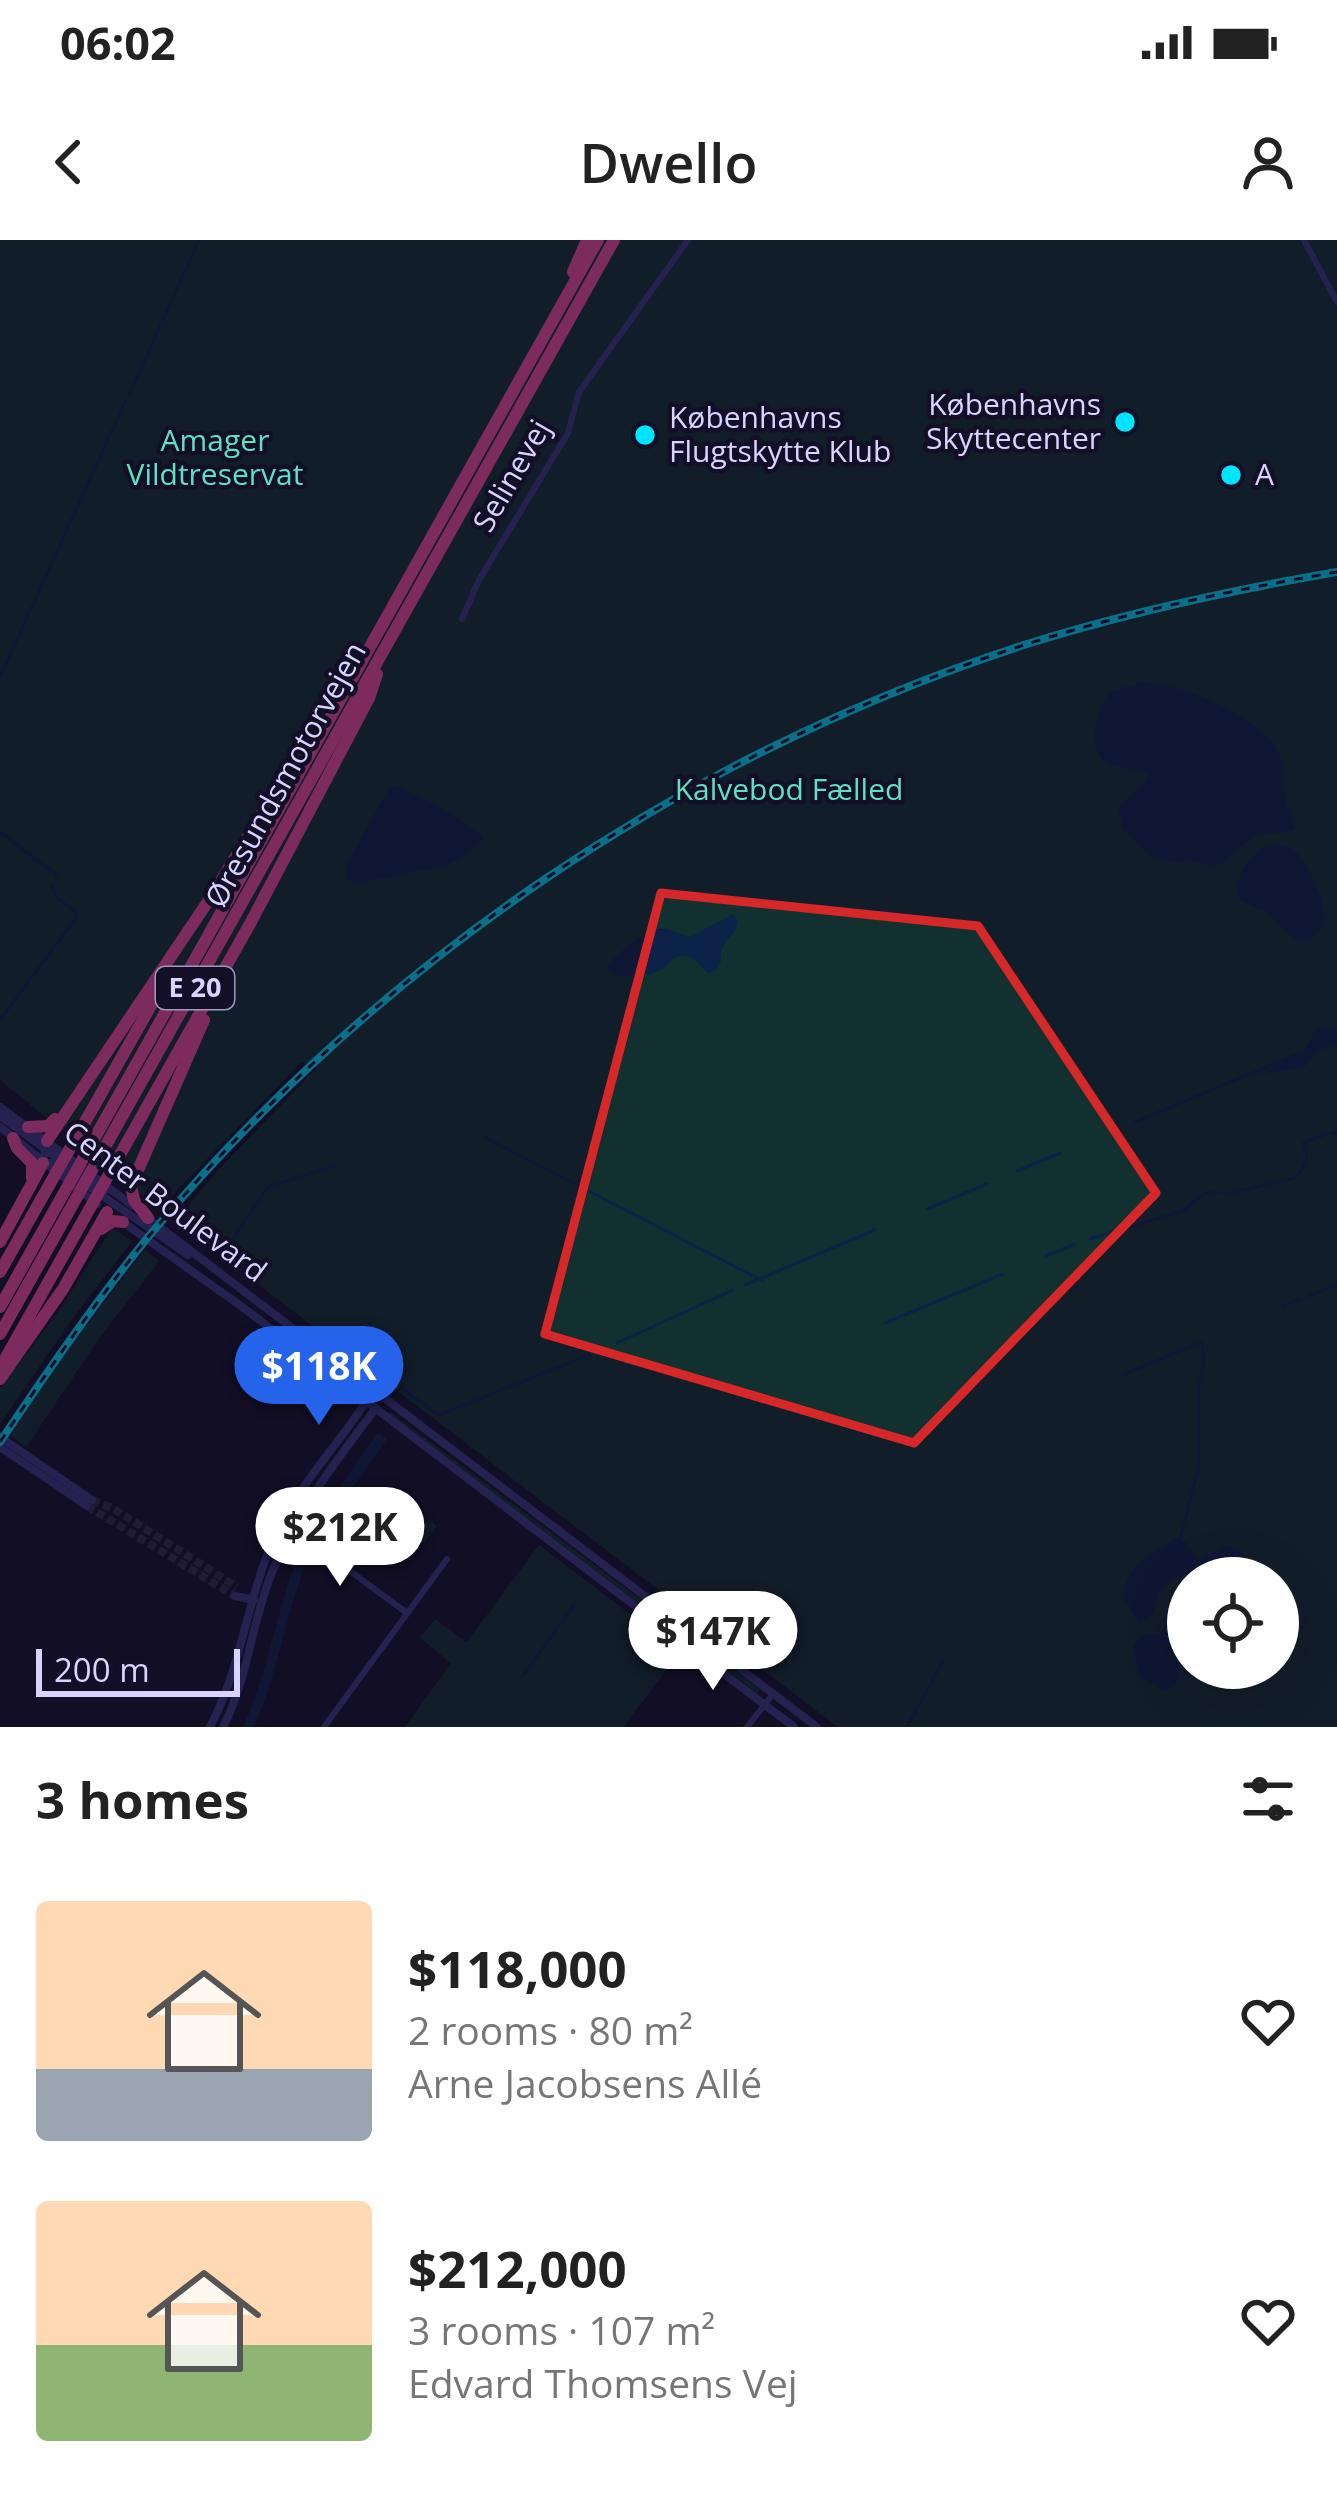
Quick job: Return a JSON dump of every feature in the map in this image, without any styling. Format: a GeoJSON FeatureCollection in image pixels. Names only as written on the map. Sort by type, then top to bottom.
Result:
{"type":"FeatureCollection","features":[{"type":"Feature","properties":{"kind":"highway"},"geometry":{"type":"LineString","coordinates":[[558,313],[587,240]]}},
{"type":"Feature","properties":{"kind":"highway","name":"Øresundsmotorvejen"},"geometry":{"type":"LineString","coordinates":[[0,1306],[598,240]]}},
{"type":"Feature","properties":{"kind":"highway","name":"Øresundsmotorvejen"},"geometry":{"type":"LineString","coordinates":[[0,1334],[614,240]]}},
{"type":"Feature","properties":{"kind":"highway"},"geometry":{"type":"LineString","coordinates":[[0,1368],[251,922],[369,698],[389,640]]}},
{"type":"Feature","properties":{"kind":"highway"},"geometry":{"type":"LineString","coordinates":[[0,1272],[213,894],[284,777],[315,745]]}},
{"type":"Feature","properties":{"kind":"highway"},"geometry":{"type":"LineString","coordinates":[[0,1242],[114,1042],[213,894]]}},
{"type":"Feature","properties":{"kind":"highway"},"geometry":{"type":"LineString","coordinates":[[142,1225],[131,1192],[146,1149],[251,922]]}},
{"type":"Feature","properties":{"kind":"highway"},"geometry":{"type":"LineString","coordinates":[[28,1127],[52,1123],[91,1064],[114,1042]]}},
{"type":"Feature","properties":{"kind":"highway"},"geometry":{"type":"LineString","coordinates":[[13,1138],[34,1170],[25,1196]]}},
{"type":"Feature","properties":{"kind":"highway"},"geometry":{"type":"LineString","coordinates":[[0,1379],[63,1289],[110,1201],[146,1149]]}},
{"type":"Feature","properties":{"kind":"highway"},"geometry":{"type":"LineString","coordinates":[[95,1234],[107,1224],[123,1222]]}},
{"type":"Feature","properties":{"kind":"street","name":"Selinevej"},"geometry":{"type":"LineString","coordinates":[[462,619],[479,580],[568,433],[579,392],[688,240]]}},
{"type":"Feature","properties":{"kind":"street"},"geometry":{"type":"LineString","coordinates":[[1304,240],[1337,302]]}},
{"type":"Feature","properties":{"kind":"street","name":"Center Boulevard"},"geometry":{"type":"LineString","coordinates":[[0,1107],[28,1127],[49,1155],[794,1727]]}},
{"type":"Feature","properties":{"kind":"street"},"geometry":{"type":"LineString","coordinates":[[0,1117],[49,1155]]}},
{"type":"Feature","properties":{"kind":"street","name":"Center Boulevard"},"geometry":{"type":"LineString","coordinates":[[0,1127],[49,1155],[110,1201],[123,1222],[142,1225],[210,1268],[817,1727]]}},
{"type":"Feature","properties":{"kind":"street"},"geometry":{"type":"LineString","coordinates":[[210,1727],[239,1658],[242,1594],[306,1481],[373,1391]]}},
{"type":"Feature","properties":{"kind":"street"},"geometry":{"type":"LineString","coordinates":[[223,1727],[249,1664],[262,1607],[292,1527],[383,1398]]}},
{"type":"Feature","properties":{"kind":"street"},"geometry":{"type":"LineString","coordinates":[[0,1437],[36,1468]]}},
{"type":"Feature","properties":{"kind":"street"},"geometry":{"type":"LineString","coordinates":[[0,1447],[90,1503]]}},
{"type":"Feature","properties":{"kind":"street"},"geometry":{"type":"LineString","coordinates":[[282,1521],[407,1613]]}},
{"type":"Feature","properties":{"kind":"street"},"geometry":{"type":"LineString","coordinates":[[324,1727],[447,1559]]}},
{"type":"Feature","properties":{"kind":"street"},"geometry":{"type":"LineString","coordinates":[[242,1594],[262,1607]]}},
{"type":"Feature","properties":{"kind":"street"},"geometry":{"type":"LineString","coordinates":[[747,1727],[773,1694]]}},
{"type":"Feature","properties":{"kind":"highlighted area"},"geometry":{"type":"Polygon","coordinates":[[[661,893],[978,926],[1156,1193],[914,1443],[545,1334],[661,893]]]}},
{"type":"Feature","properties":{"kind":"green space","name":"Kalvebod Fælled"},"geometry":{"type":"Polygon","coordinates":[[[0,240],[1337,240],[1337,1727],[838,1727],[175,1221],[316,1069],[301,1062],[159,1209],[0,1080],[0,240]]]}},
{"type":"Feature","properties":{"kind":"green space"},"geometry":{"type":"Polygon","coordinates":[[[112,1228],[132,1241],[0,1424],[0,1389],[58,1312],[112,1228]]]}},
{"type":"Feature","properties":{"kind":"green space"},"geometry":{"type":"Polygon","coordinates":[[[145,1250],[159,1261],[100,1337],[26,1447],[9,1434],[145,1250]]]}},
{"type":"Feature","properties":{"kind":"green space"},"geometry":{"type":"Polygon","coordinates":[[[388,1414],[760,1689],[757,1693],[388,1414]]]}},
{"type":"Feature","properties":{"kind":"green space"},"geometry":{"type":"Polygon","coordinates":[[[391,1499],[423,1527],[429,1520],[437,1526],[424,1543],[409,1544],[403,1551],[388,1541],[381,1512],[391,1499]]]}},
{"type":"Feature","properties":{"kind":"green space"},"geometry":{"type":"Polygon","coordinates":[[[539,1545],[680,1652],[623,1727],[405,1727],[451,1663],[420,1638],[435,1619],[467,1642],[539,1545]]]}},
{"type":"Feature","properties":{"kind":"water"},"geometry":{"type":"Polygon","coordinates":[[[1142,682],[1199,696],[1257,728],[1280,756],[1295,830],[1252,837],[1223,863],[1211,866],[1185,860],[1173,863],[1149,855],[1123,829],[1118,807],[1147,781],[1148,774],[1107,763],[1095,744],[1099,712],[1108,695],[1142,682]]]}},
{"type":"Feature","properties":{"kind":"water"},"geometry":{"type":"Polygon","coordinates":[[[390,786],[446,810],[484,837],[465,856],[444,866],[353,884],[346,876],[347,864],[390,786]]]}},
{"type":"Feature","properties":{"kind":"water"},"geometry":{"type":"Polygon","coordinates":[[[1269,845],[1284,845],[1296,852],[1315,882],[1324,925],[1309,941],[1286,933],[1270,914],[1240,900],[1237,893],[1246,864],[1269,845]]]}},
{"type":"Feature","properties":{"kind":"water"},"geometry":{"type":"Polygon","coordinates":[[[733,914],[737,926],[723,945],[715,971],[708,973],[693,958],[681,956],[641,976],[606,969],[646,933],[665,929],[690,937],[733,914]]]}},
{"type":"Feature","properties":{"kind":"water"},"geometry":{"type":"Polygon","coordinates":[[[1337,1029],[1337,1046],[1318,1050],[1304,1068],[1258,1074],[1303,1053],[1315,1031],[1337,1029]]]}},
{"type":"Feature","properties":{"kind":"water"},"geometry":{"type":"Polygon","coordinates":[[[378,1433],[387,1439],[320,1534],[311,1527],[378,1433]]]}},
{"type":"Feature","properties":{"kind":"water"},"geometry":{"type":"Polygon","coordinates":[[[1177,1538],[1196,1557],[1167,1557],[1167,1585],[1152,1615],[1140,1624],[1124,1601],[1124,1590],[1133,1570],[1177,1538]]]}},
{"type":"Feature","properties":{"kind":"water"},"geometry":{"type":"Polygon","coordinates":[[[1227,1546],[1246,1557],[1204,1557],[1227,1546]]]}},
{"type":"Feature","properties":{"kind":"water"},"geometry":{"type":"Polygon","coordinates":[[[302,1547],[310,1553],[270,1684],[254,1727],[243,1727],[260,1683],[302,1547]]]}},
{"type":"Feature","properties":{"kind":"water"},"geometry":{"type":"Polygon","coordinates":[[[1165,1617],[1168,1689],[1164,1691],[1139,1676],[1133,1647],[1143,1634],[1162,1634],[1165,1617]]]}},
{"type":"Feature","properties":{"kind":"waterway"},"geometry":{"type":"LineString","coordinates":[[129,395],[199,240]]}},
{"type":"Feature","properties":{"kind":"waterway"},"geometry":{"type":"LineString","coordinates":[[0,677],[126,400]]}},
{"type":"Feature","properties":{"kind":"waterway"},"geometry":{"type":"LineString","coordinates":[[0,832],[56,878]]}},
{"type":"Feature","properties":{"kind":"waterway"},"geometry":{"type":"LineString","coordinates":[[0,1020],[76,918],[77,913],[56,897],[52,886]]}},
{"type":"Feature","properties":{"kind":"waterway"},"geometry":{"type":"LineString","coordinates":[[1135,1122],[1302,1052]]}},
{"type":"Feature","properties":{"kind":"waterway"},"geometry":{"type":"LineString","coordinates":[[1332,1133],[1337,1133]]}},
{"type":"Feature","properties":{"kind":"waterway"},"geometry":{"type":"LineString","coordinates":[[1090,1239],[1183,1211],[1206,1192],[1227,1194],[1295,1178],[1307,1154],[1303,1143],[1326,1134]]}},
{"type":"Feature","properties":{"kind":"waterway"},"geometry":{"type":"LineString","coordinates":[[486,1138],[763,1281]]}},
{"type":"Feature","properties":{"kind":"waterway"},"geometry":{"type":"LineString","coordinates":[[1017,1171],[1060,1153]]}},
{"type":"Feature","properties":{"kind":"waterway"},"geometry":{"type":"LineString","coordinates":[[230,1243],[268,1187],[337,1165]]}},
{"type":"Feature","properties":{"kind":"waterway"},"geometry":{"type":"LineString","coordinates":[[927,1209],[987,1184]]}},
{"type":"Feature","properties":{"kind":"waterway"},"geometry":{"type":"LineString","coordinates":[[745,1285],[875,1230]]}},
{"type":"Feature","properties":{"kind":"waterway"},"geometry":{"type":"LineString","coordinates":[[1046,1256],[1075,1244]]}},
{"type":"Feature","properties":{"kind":"waterway"},"geometry":{"type":"LineString","coordinates":[[885,1323],[1003,1274]]}},
{"type":"Feature","properties":{"kind":"waterway"},"geometry":{"type":"LineString","coordinates":[[1308,1296],[1337,1285]]}},
{"type":"Feature","properties":{"kind":"waterway"},"geometry":{"type":"LineString","coordinates":[[617,1343],[733,1290]]}},
{"type":"Feature","properties":{"kind":"waterway"},"geometry":{"type":"LineString","coordinates":[[1283,1306],[1301,1299]]}},
{"type":"Feature","properties":{"kind":"waterway"},"geometry":{"type":"LineString","coordinates":[[1123,1375],[1201,1342],[1199,1466],[1180,1539]]}},
{"type":"Feature","properties":{"kind":"waterway"},"geometry":{"type":"LineString","coordinates":[[400,1387],[439,1415],[589,1355]]}},
{"type":"Feature","properties":{"kind":"waterway"},"geometry":{"type":"LineString","coordinates":[[522,1677],[574,1605]]}},
{"type":"Feature","properties":{"kind":"waterway"},"geometry":{"type":"LineString","coordinates":[[907,1727],[944,1659]]}},
{"type":"Feature","properties":{"kind":"tunnel"},"geometry":{"type":"LineString","coordinates":[[92,1500],[114,1509],[237,1587]]}},
{"type":"Feature","properties":{"kind":"tunnel"},"geometry":{"type":"LineString","coordinates":[[87,1506],[235,1596]]}},
{"type":"Feature","properties":{"kind":"railway"},"geometry":{"type":"LineString","coordinates":[[0,1442],[129,1261],[239,1136],[336,1043],[438,957],[546,878],[660,807],[778,744],[901,690],[1104,622],[1337,572]]}},
{"type":"Feature","properties":{"kind":"place","name":"Københavns Skyttecenter"},"geometry":{"type":"Point","coordinates":[1125,422]}},
{"type":"Feature","properties":{"kind":"place","name":"Københavns Flugtskytte Klub"},"geometry":{"type":"Point","coordinates":[645,435]}},
{"type":"Feature","properties":{"kind":"place","name":"A"},"geometry":{"type":"Point","coordinates":[1231,475]}},
{"type":"Feature","properties":{"kind":"park label","name":"Amager Vildtreservat"},"geometry":{"type":"Point","coordinates":[215,458]}}]}
